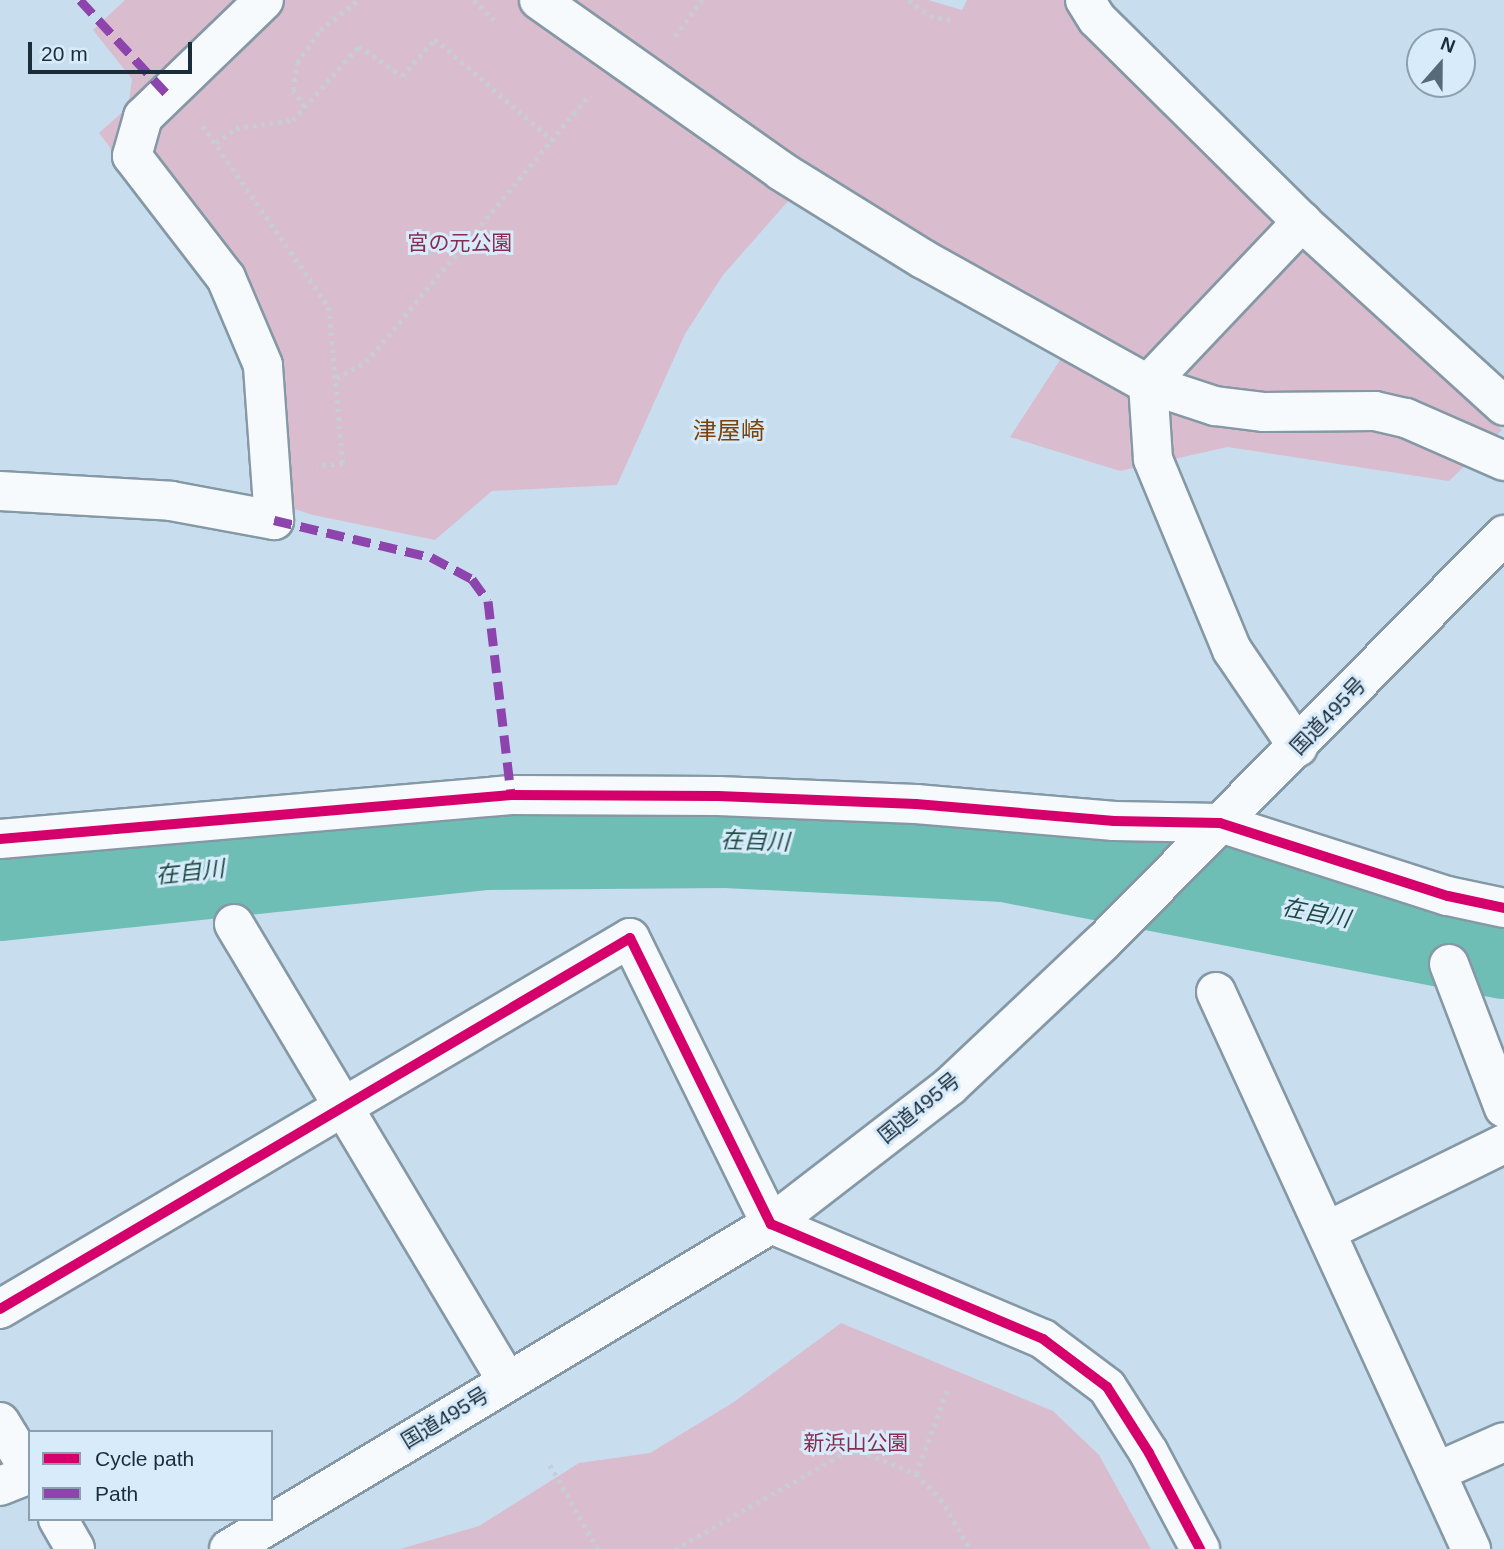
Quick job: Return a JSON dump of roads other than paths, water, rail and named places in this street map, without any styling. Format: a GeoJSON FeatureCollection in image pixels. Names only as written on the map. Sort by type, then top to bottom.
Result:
{"type":"FeatureCollection","features":[{"type":"Feature","properties":{"kind":"main road"},"geometry":{"type":"LineString","coordinates":[[0,491],[171,501],[274,520],[263,365],[226,278],[132,156],[143,117],[264,0]]}},
{"type":"Feature","properties":{"kind":"main road"},"geometry":{"type":"LineString","coordinates":[[539,0],[781,171],[923,260],[1148,384],[1215,406],[1263,412],[1375,411],[1406,418],[1504,461]]}},
{"type":"Feature","properties":{"kind":"main road"},"geometry":{"type":"LineString","coordinates":[[1084,0],[1097,19],[1302,222],[1504,406]]}},
{"type":"Feature","properties":{"kind":"main road"},"geometry":{"type":"LineString","coordinates":[[1298,747],[1232,650],[1153,459],[1148,384],[1302,222]]}},
{"type":"Feature","properties":{"kind":"main road","name":"国道495号"},"geometry":{"type":"LineString","coordinates":[[229,1549],[771,1224],[950,1086],[1102,943],[1504,535]]}},
{"type":"Feature","properties":{"kind":"main road"},"geometry":{"type":"LineString","coordinates":[[0,839],[511,795],[718,796],[1207,835],[1504,908]]}},
{"type":"Feature","properties":{"kind":"main road"},"geometry":{"type":"LineString","coordinates":[[234,925],[342,1109],[508,1381]]}},
{"type":"Feature","properties":{"kind":"main road"},"geometry":{"type":"LineString","coordinates":[[0,1309],[630,938],[771,1224],[1043,1339],[1107,1387],[1149,1453],[1200,1549]]}},
{"type":"Feature","properties":{"kind":"main road"},"geometry":{"type":"LineString","coordinates":[[1449,964],[1504,1108]]}},
{"type":"Feature","properties":{"kind":"main road"},"geometry":{"type":"LineString","coordinates":[[1216,992],[1471,1549]]}},
{"type":"Feature","properties":{"kind":"main road"},"geometry":{"type":"LineString","coordinates":[[1327,1231],[1504,1144]]}},
{"type":"Feature","properties":{"kind":"main road"},"geometry":{"type":"LineString","coordinates":[[0,1422],[28,1470]]}},
{"type":"Feature","properties":{"kind":"main road"},"geometry":{"type":"LineString","coordinates":[[1436,1472],[1504,1442]]}},
{"type":"Feature","properties":{"kind":"main road"},"geometry":{"type":"LineString","coordinates":[[0,1486],[28,1474]]}},
{"type":"Feature","properties":{"kind":"main road"},"geometry":{"type":"LineString","coordinates":[[59,1521],[75,1549]]}},
{"type":"Feature","properties":{"kind":"waterway","name":"在自川"},"geometry":{"type":"LineString","coordinates":[[0,892],[485,841],[727,839],[1005,853],[1504,950]]}},
{"type":"Feature","properties":{"kind":"district","name":"津屋崎"},"geometry":{"type":"Point","coordinates":[729,431]}},
{"type":"Feature","properties":{"kind":"park label","name":"宮の元公園"},"geometry":{"type":"Point","coordinates":[460,243]}},
{"type":"Feature","properties":{"kind":"park label","name":"新浜山公園"},"geometry":{"type":"Point","coordinates":[856,1443]}}]}
